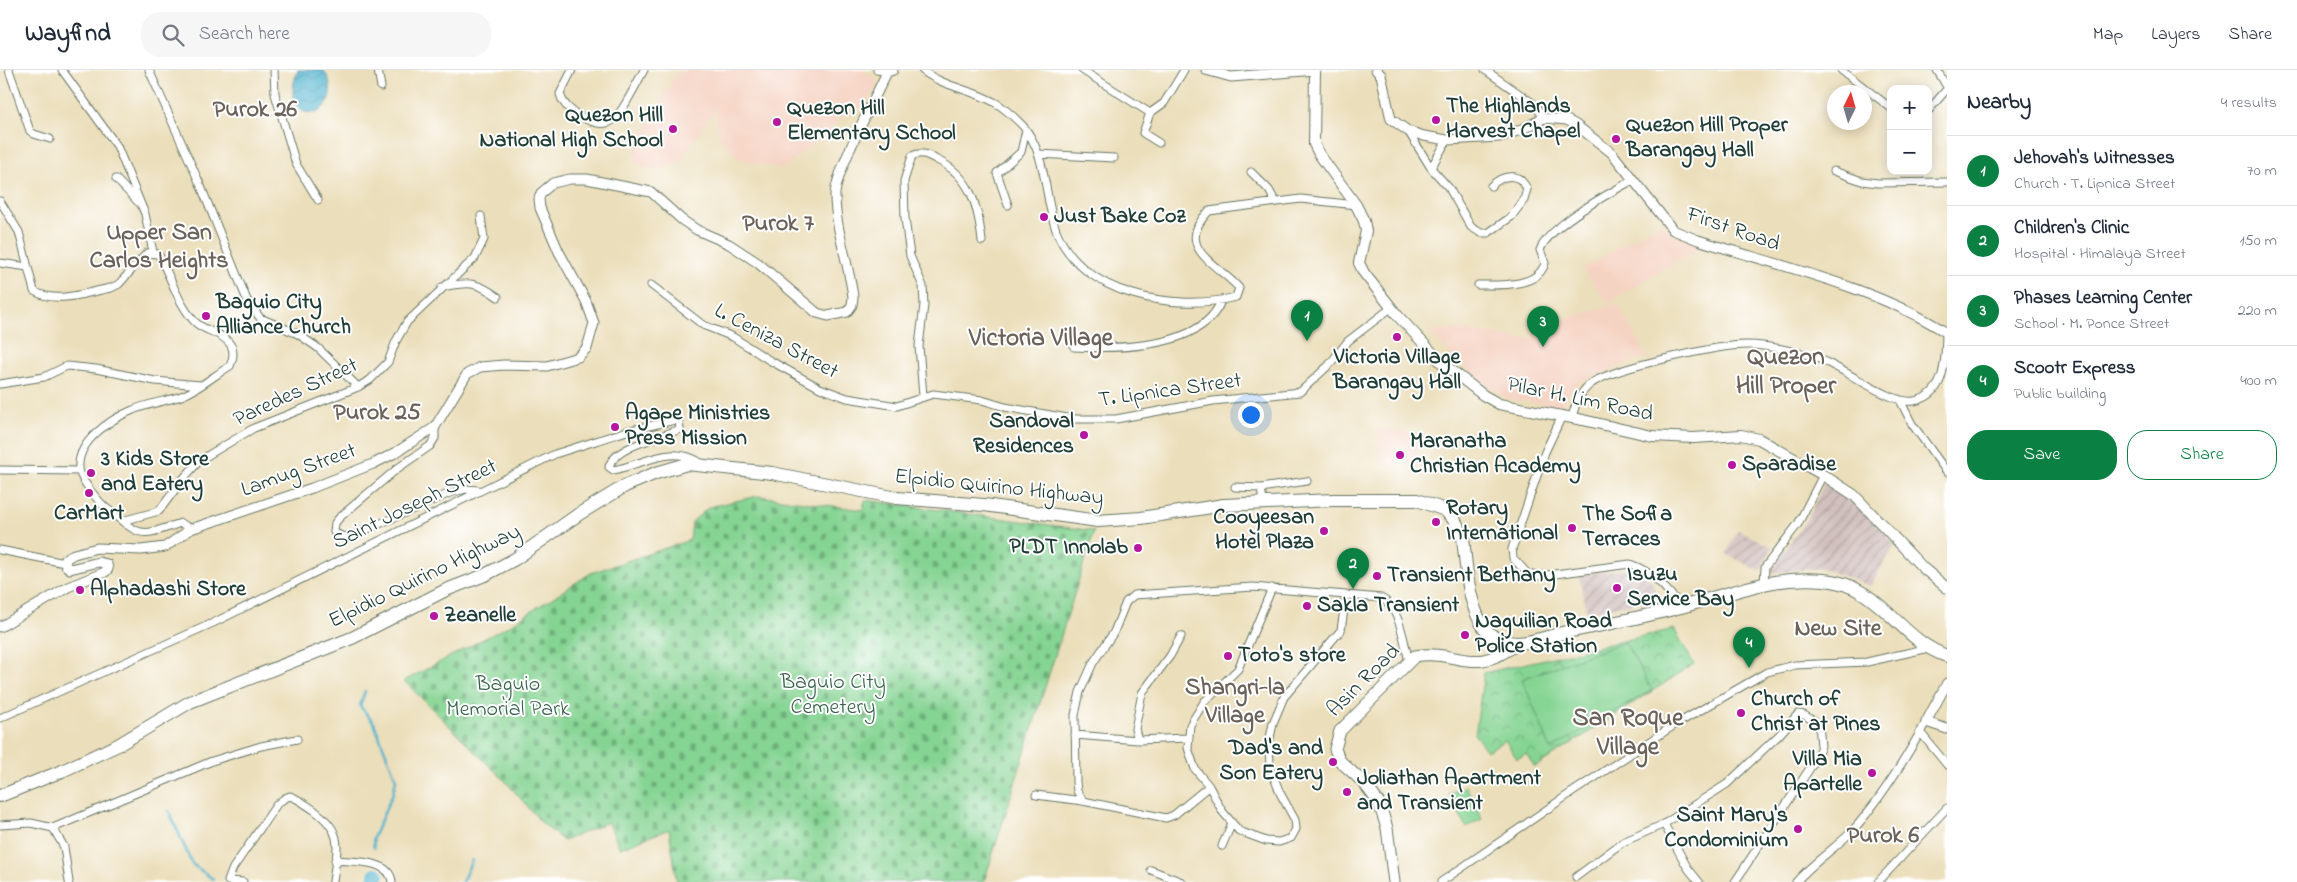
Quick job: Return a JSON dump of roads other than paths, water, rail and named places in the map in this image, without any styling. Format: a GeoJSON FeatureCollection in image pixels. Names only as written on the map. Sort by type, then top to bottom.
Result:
{"type":"FeatureCollection","features":[{"type":"Feature","properties":{"kind":"highway","name":"Elpidio Quirino Highway"},"geometry":{"type":"LineString","coordinates":[[0,796],[62,771],[118,745],[190,702],[352,638],[446,590],[485,575],[515,559],[579,514],[626,486],[674,467],[702,464],[814,480],[897,498],[984,505],[1098,521],[1141,518],[1224,504],[1417,500],[1445,510],[1455,521],[1463,537],[1476,615],[1488,632],[1495,637],[1518,643],[1681,607],[1764,583],[1789,578],[1823,580],[1848,585],[1872,598],[1929,648],[1947,656]]}},
{"type":"Feature","properties":{"kind":"main road","name":"Pilar H. Lim Road"},"geometry":{"type":"LineString","coordinates":[[1315,70],[1314,144],[1327,166],[1356,205],[1366,230],[1360,263],[1364,273],[1391,308],[1440,362],[1483,395],[1499,404],[1652,436],[1694,438],[1741,435],[1760,440],[1823,475],[1867,506],[1923,568],[1947,588]]}},
{"type":"Feature","properties":{"kind":"main road","name":"Asin Road"},"geometry":{"type":"LineString","coordinates":[[1394,882],[1386,828],[1379,803],[1364,783],[1340,761],[1335,750],[1340,731],[1415,656],[1426,654],[1476,662],[1500,656],[1518,643]]}},
{"type":"Feature","properties":{"kind":"street"},"geometry":{"type":"LineString","coordinates":[[9,70],[30,131],[50,139]]}},
{"type":"Feature","properties":{"kind":"street"},"geometry":{"type":"LineString","coordinates":[[62,70],[116,146],[143,208],[153,252]]}},
{"type":"Feature","properties":{"kind":"street"},"geometry":{"type":"LineString","coordinates":[[149,70],[200,184],[247,300],[260,318],[298,334],[311,343],[334,362],[358,387]]}},
{"type":"Feature","properties":{"kind":"street"},"geometry":{"type":"LineString","coordinates":[[274,70],[275,94],[296,164],[318,200]]}},
{"type":"Feature","properties":{"kind":"street"},"geometry":{"type":"LineString","coordinates":[[378,70],[381,87]]}},
{"type":"Feature","properties":{"kind":"street"},"geometry":{"type":"LineString","coordinates":[[572,70],[560,94],[565,106],[588,120],[610,123],[617,117],[644,70]]}},
{"type":"Feature","properties":{"kind":"street"},"geometry":{"type":"LineString","coordinates":[[922,70],[946,84],[995,102],[1026,130],[1032,138],[1038,154],[1056,231],[1070,255],[1102,280],[1139,297],[1163,301],[1221,301],[1236,298],[1239,288],[1200,251],[1194,233],[1196,226],[1209,211],[1301,199],[1356,205]]}},
{"type":"Feature","properties":{"kind":"street"},"geometry":{"type":"LineString","coordinates":[[1082,70],[1150,113]]}},
{"type":"Feature","properties":{"kind":"street"},"geometry":{"type":"LineString","coordinates":[[1158,143],[1143,133],[1150,113],[1164,103],[1184,70]]}},
{"type":"Feature","properties":{"kind":"street"},"geometry":{"type":"LineString","coordinates":[[1206,70],[1231,77],[1315,70]]}},
{"type":"Feature","properties":{"kind":"street"},"geometry":{"type":"LineString","coordinates":[[1376,70],[1381,75],[1392,119],[1408,131],[1432,168],[1449,188],[1471,227],[1481,233],[1488,233],[1511,217],[1524,200],[1527,189],[1520,180],[1508,176],[1502,177],[1491,186]]}},
{"type":"Feature","properties":{"kind":"street"},"geometry":{"type":"LineString","coordinates":[[1485,70],[1534,104],[1544,118]]}},
{"type":"Feature","properties":{"kind":"street"},"geometry":{"type":"LineString","coordinates":[[1841,70],[1887,105]]}},
{"type":"Feature","properties":{"kind":"street"},"geometry":{"type":"LineString","coordinates":[[1932,106],[1947,88],[1937,70]]}},
{"type":"Feature","properties":{"kind":"street","name":"Lamug Street"},"geometry":{"type":"LineString","coordinates":[[65,563],[68,556],[97,548],[141,550],[164,547],[191,529],[312,488],[373,464],[395,453],[435,427],[466,374],[480,367],[547,366],[563,364],[578,357],[587,348],[593,335],[592,314],[559,252],[540,208],[538,199],[541,193],[553,183],[570,179],[587,179],[651,192],[682,220],[697,230],[730,244],[758,264],[816,313],[828,316],[847,312],[852,305],[853,296],[840,235],[835,194],[844,167],[886,71]]}},
{"type":"Feature","properties":{"kind":"street","name":"First Road"},"geometry":{"type":"LineString","coordinates":[[1408,131],[1447,140],[1499,137],[1544,118],[1567,120],[1587,132],[1612,153],[1674,230],[1698,240],[1866,294],[1921,316],[1946,333]]}},
{"type":"Feature","properties":{"kind":"street"},"geometry":{"type":"LineString","coordinates":[[1008,205],[997,173],[1021,152],[1026,130]]}},
{"type":"Feature","properties":{"kind":"street"},"geometry":{"type":"LineString","coordinates":[[1432,168],[1447,140]]}},
{"type":"Feature","properties":{"kind":"street"},"geometry":{"type":"LineString","coordinates":[[923,396],[919,346],[924,305],[923,286],[910,256],[905,218],[904,181],[912,156],[918,153],[925,154],[944,163],[963,179],[975,199],[982,241]]}},
{"type":"Feature","properties":{"kind":"street"},"geometry":{"type":"LineString","coordinates":[[1038,154],[1114,158]]}},
{"type":"Feature","properties":{"kind":"street"},"geometry":{"type":"LineString","coordinates":[[1834,171],[1862,181],[1878,183],[1947,182]]}},
{"type":"Feature","properties":{"kind":"street"},"geometry":{"type":"LineString","coordinates":[[1251,172],[1269,190],[1275,201]]}},
{"type":"Feature","properties":{"kind":"street"},"geometry":{"type":"LineString","coordinates":[[116,179],[143,208]]}},
{"type":"Feature","properties":{"kind":"street"},"geometry":{"type":"LineString","coordinates":[[1478,285],[1508,285],[1522,282],[1540,274],[1545,262],[1540,250],[1543,242],[1553,232],[1604,196],[1633,180]]}},
{"type":"Feature","properties":{"kind":"street"},"geometry":{"type":"LineString","coordinates":[[0,201],[19,232],[34,290],[42,296],[61,298],[111,288],[118,284],[147,253],[153,252],[158,254],[186,312],[203,330],[222,336],[231,344],[233,359],[230,366],[184,395],[134,409],[106,424],[83,449],[80,457],[79,471],[102,504],[122,521],[141,533],[156,532],[181,523],[191,529]]}},
{"type":"Feature","properties":{"kind":"street","name":"Paredes Street"},"geometry":{"type":"LineString","coordinates":[[122,521],[159,511],[200,460],[254,428],[358,387],[370,380],[388,362],[396,340],[407,322],[475,258],[484,239],[481,216]]}},
{"type":"Feature","properties":{"kind":"street"},"geometry":{"type":"LineString","coordinates":[[0,263],[28,268]]}},
{"type":"Feature","properties":{"kind":"street"},"geometry":{"type":"LineString","coordinates":[[442,287],[472,282],[484,286],[498,297]]}},
{"type":"Feature","properties":{"kind":"street","name":"L. Ceniza Street"},"geometry":{"type":"LineString","coordinates":[[651,285],[703,325],[733,337],[769,360],[820,388],[847,398],[888,406],[897,406],[923,396]]}},
{"type":"Feature","properties":{"kind":"street"},"geometry":{"type":"LineString","coordinates":[[1074,347],[1118,347],[1164,341],[1204,325],[1218,310],[1221,301]]}},
{"type":"Feature","properties":{"kind":"street","name":"T. Lipnica Street"},"geometry":{"type":"LineString","coordinates":[[923,396],[933,394],[982,400],[1043,414],[1089,420],[1129,417],[1213,401],[1292,394],[1300,392],[1329,365],[1348,341],[1391,308]]}},
{"type":"Feature","properties":{"kind":"street"},"geometry":{"type":"LineString","coordinates":[[1681,607],[1669,592],[1649,573],[1642,568],[1630,564],[1540,576],[1526,573],[1513,558],[1512,549],[1545,452],[1584,390],[1601,377],[1646,364],[1748,345],[1811,356],[1834,365],[1901,402],[1916,401],[1930,393],[1941,382],[1945,372],[1946,333]]}},
{"type":"Feature","properties":{"kind":"street"},"geometry":{"type":"LineString","coordinates":[[0,384],[44,377],[67,366],[96,369],[155,381],[201,385]]}},
{"type":"Feature","properties":{"kind":"street"},"geometry":{"type":"LineString","coordinates":[[1901,402],[1912,424],[1947,472]]}},
{"type":"Feature","properties":{"kind":"street","name":"Saint Joseph Street"},"geometry":{"type":"LineString","coordinates":[[0,718],[213,623],[480,490],[582,444],[675,420],[679,422],[680,429],[646,440],[612,459],[610,467],[613,470],[618,469],[675,454],[692,457],[702,464]]}},
{"type":"Feature","properties":{"kind":"street"},"geometry":{"type":"LineString","coordinates":[[435,427],[435,438],[430,446],[398,468],[340,517],[335,523],[334,532],[343,537],[354,535],[450,493],[466,489],[480,490]]}},
{"type":"Feature","properties":{"kind":"street"},"geometry":{"type":"LineString","coordinates":[[0,470],[79,471]]}},
{"type":"Feature","properties":{"kind":"street"},"geometry":{"type":"LineString","coordinates":[[1764,583],[1765,566],[1798,524],[1823,475]]}},
{"type":"Feature","properties":{"kind":"street"},"geometry":{"type":"LineString","coordinates":[[1235,487],[1261,488],[1306,481]]}},
{"type":"Feature","properties":{"kind":"street"},"geometry":{"type":"LineString","coordinates":[[1261,488],[1263,502]]}},
{"type":"Feature","properties":{"kind":"street"},"geometry":{"type":"LineString","coordinates":[[0,550],[65,563],[70,569],[104,563],[108,569],[105,572],[68,587],[0,627]]}},
{"type":"Feature","properties":{"kind":"street"},"geometry":{"type":"LineString","coordinates":[[1083,801],[1076,787],[1075,735],[1077,702],[1086,676],[1114,632],[1126,602],[1134,594],[1234,588],[1272,588],[1381,598],[1388,603],[1398,623],[1409,661]]}},
{"type":"Feature","properties":{"kind":"street"},"geometry":{"type":"LineString","coordinates":[[1272,588],[1238,669],[1204,702],[1190,725],[1187,738],[1195,769],[1232,823],[1245,834],[1266,841],[1279,842],[1291,838],[1296,829],[1295,820],[1276,786],[1270,767],[1269,743],[1273,723],[1284,697],[1341,630],[1346,596]]}},
{"type":"Feature","properties":{"kind":"street"},"geometry":{"type":"LineString","coordinates":[[1138,740],[1135,729],[1142,693],[1170,656],[1181,636]]}},
{"type":"Feature","properties":{"kind":"street"},"geometry":{"type":"LineString","coordinates":[[1441,882],[1657,737],[1767,672],[1795,665],[1867,662],[1929,648]]}},
{"type":"Feature","properties":{"kind":"street"},"geometry":{"type":"LineString","coordinates":[[1796,882],[1809,866],[1852,830],[1895,772],[1926,722],[1947,683]]}},
{"type":"Feature","properties":{"kind":"street"},"geometry":{"type":"LineString","coordinates":[[1576,876],[1623,842],[1664,824],[1727,784],[1779,735],[1798,714],[1804,714],[1819,724],[1821,746],[1816,759],[1735,882]]}},
{"type":"Feature","properties":{"kind":"street"},"geometry":{"type":"LineString","coordinates":[[1926,722],[1947,729]]}},
{"type":"Feature","properties":{"kind":"street"},"geometry":{"type":"LineString","coordinates":[[1920,732],[1947,765]]}},
{"type":"Feature","properties":{"kind":"street"},"geometry":{"type":"LineString","coordinates":[[1075,735],[1138,740],[1187,738]]}},
{"type":"Feature","properties":{"kind":"street"},"geometry":{"type":"LineString","coordinates":[[0,825],[31,823],[53,828],[212,761],[261,746],[297,739]]}},
{"type":"Feature","properties":{"kind":"street"},"geometry":{"type":"LineString","coordinates":[[1036,795],[1083,801],[1166,818],[1174,815],[1208,786]]}},
{"type":"Feature","properties":{"kind":"street"},"geometry":{"type":"LineString","coordinates":[[242,882],[227,882],[233,868],[277,804],[290,796],[298,798],[333,827],[336,835],[333,882]]}},
{"type":"Feature","properties":{"kind":"street"},"geometry":{"type":"LineString","coordinates":[[1878,882],[1947,808]]}},
{"type":"Feature","properties":{"kind":"street"},"geometry":{"type":"LineString","coordinates":[[1222,846],[1232,823]]}},
{"type":"Feature","properties":{"kind":"street"},"geometry":{"type":"LineString","coordinates":[[1664,824],[1683,860],[1699,882]]}},
{"type":"Feature","properties":{"kind":"street"},"geometry":{"type":"LineString","coordinates":[[53,828],[64,847],[69,882]]}},
{"type":"Feature","properties":{"kind":"street"},"geometry":{"type":"LineString","coordinates":[[335,860],[384,867],[390,873],[392,882]]}},
{"type":"Feature","properties":{"kind":"street"},"geometry":{"type":"LineString","coordinates":[[1151,870],[1182,882]]}},
{"type":"Feature","properties":{"kind":"water"},"geometry":{"type":"Polygon","coordinates":[[[298,70],[323,70],[327,75],[330,93],[326,105],[316,113],[304,112],[296,104],[293,87],[298,70]]]}},
{"type":"Feature","properties":{"kind":"waterway"},"geometry":{"type":"LineString","coordinates":[[365,691],[360,706],[374,723],[396,779],[393,793],[373,838],[374,848]]}},
{"type":"Feature","properties":{"kind":"waterway"},"geometry":{"type":"LineString","coordinates":[[169,811],[192,864],[213,879]]}},
{"type":"Feature","properties":{"kind":"waterway"},"geometry":{"type":"LineString","coordinates":[[462,882],[472,860]]}},
{"type":"Feature","properties":{"kind":"waterway"},"geometry":{"type":"LineString","coordinates":[[376,875],[376,882]]}},
{"type":"Feature","properties":{"kind":"place","name":"The Highlands Harvest Chapel"},"geometry":{"type":"Point","coordinates":[1436,120]}},
{"type":"Feature","properties":{"kind":"place","name":"Quezon Hill Elementary School"},"geometry":{"type":"Point","coordinates":[777,122]}},
{"type":"Feature","properties":{"kind":"place","name":"Quezon Hill National High School"},"geometry":{"type":"Point","coordinates":[673,129]}},
{"type":"Feature","properties":{"kind":"place","name":"Quezon Hill Proper Barangay Hall"},"geometry":{"type":"Point","coordinates":[1616,139]}},
{"type":"Feature","properties":{"kind":"place","name":"Just Bake Coz"},"geometry":{"type":"Point","coordinates":[1044,217]}},
{"type":"Feature","properties":{"kind":"place","name":"Baguio City Alliance Church"},"geometry":{"type":"Point","coordinates":[206,316]}},
{"type":"Feature","properties":{"kind":"place","name":"Victoria Village Barangay Hall"},"geometry":{"type":"Point","coordinates":[1397,337]}},
{"type":"Feature","properties":{"kind":"place","name":"Jehovah's Witnesses"},"geometry":{"type":"Point","coordinates":[1307,341]}},
{"type":"Feature","properties":{"kind":"place","name":"Phases Learning Center"},"geometry":{"type":"Point","coordinates":[1543,347]}},
{"type":"Feature","properties":{"kind":"place","name":"Agape Ministries Press Mission"},"geometry":{"type":"Point","coordinates":[615,427]}},
{"type":"Feature","properties":{"kind":"place","name":"Sandoval Residences"},"geometry":{"type":"Point","coordinates":[1084,435]}},
{"type":"Feature","properties":{"kind":"place","name":"Maranatha Christian Academy"},"geometry":{"type":"Point","coordinates":[1400,455]}},
{"type":"Feature","properties":{"kind":"place","name":"Sparadise"},"geometry":{"type":"Point","coordinates":[1732,465]}},
{"type":"Feature","properties":{"kind":"place","name":"3 Kids Store and Eatery"},"geometry":{"type":"Point","coordinates":[91,473]}},
{"type":"Feature","properties":{"kind":"place","name":"CarMart"},"geometry":{"type":"Point","coordinates":[89,493]}},
{"type":"Feature","properties":{"kind":"place","name":"Rotary International"},"geometry":{"type":"Point","coordinates":[1436,522]}},
{"type":"Feature","properties":{"kind":"place","name":"The Sofia Terraces"},"geometry":{"type":"Point","coordinates":[1572,528]}},
{"type":"Feature","properties":{"kind":"place","name":"Cooyeesan Hotel Plaza"},"geometry":{"type":"Point","coordinates":[1324,531]}},
{"type":"Feature","properties":{"kind":"place","name":"PLDT Innolab"},"geometry":{"type":"Point","coordinates":[1138,548]}},
{"type":"Feature","properties":{"kind":"place","name":"Transient Bethany"},"geometry":{"type":"Point","coordinates":[1377,576]}},
{"type":"Feature","properties":{"kind":"place","name":"Isuzu Service Bay"},"geometry":{"type":"Point","coordinates":[1617,588]}},
{"type":"Feature","properties":{"kind":"place","name":"Children's Clinic"},"geometry":{"type":"Point","coordinates":[1353,589]}},
{"type":"Feature","properties":{"kind":"place","name":"Alphadashi Store"},"geometry":{"type":"Point","coordinates":[80,590]}},
{"type":"Feature","properties":{"kind":"place","name":"Sakla Transient"},"geometry":{"type":"Point","coordinates":[1307,606]}},
{"type":"Feature","properties":{"kind":"place","name":"Zeanelle"},"geometry":{"type":"Point","coordinates":[434,616]}},
{"type":"Feature","properties":{"kind":"place","name":"Naguilian Road Police Station"},"geometry":{"type":"Point","coordinates":[1465,635]}},
{"type":"Feature","properties":{"kind":"place","name":"Toto's store"},"geometry":{"type":"Point","coordinates":[1228,656]}},
{"type":"Feature","properties":{"kind":"place","name":"Scootr Express"},"geometry":{"type":"Point","coordinates":[1749,668]}},
{"type":"Feature","properties":{"kind":"place","name":"Church of Christ at Pines"},"geometry":{"type":"Point","coordinates":[1741,713]}},
{"type":"Feature","properties":{"kind":"place","name":"Dad's and Son Eatery"},"geometry":{"type":"Point","coordinates":[1333,762]}},
{"type":"Feature","properties":{"kind":"place","name":"Villa Mia Apartelle"},"geometry":{"type":"Point","coordinates":[1872,773]}},
{"type":"Feature","properties":{"kind":"place","name":"Joliathan Apartment and Transient"},"geometry":{"type":"Point","coordinates":[1347,792]}},
{"type":"Feature","properties":{"kind":"place","name":"Saint Mary's Condominium"},"geometry":{"type":"Point","coordinates":[1798,829]}},
{"type":"Feature","properties":{"kind":"district","name":"Purok 26"},"geometry":{"type":"Point","coordinates":[255,110]}},
{"type":"Feature","properties":{"kind":"district","name":"Purok 7"},"geometry":{"type":"Point","coordinates":[778,224]}},
{"type":"Feature","properties":{"kind":"district","name":"Upper San Carlos Heights"},"geometry":{"type":"Point","coordinates":[159,247]}},
{"type":"Feature","properties":{"kind":"district","name":"Victoria Village"},"geometry":{"type":"Point","coordinates":[1041,339]}},
{"type":"Feature","properties":{"kind":"district","name":"Quezon Hill Proper"},"geometry":{"type":"Point","coordinates":[1786,372]}},
{"type":"Feature","properties":{"kind":"district","name":"Purok 25"},"geometry":{"type":"Point","coordinates":[377,413]}},
{"type":"Feature","properties":{"kind":"district","name":"New Site"},"geometry":{"type":"Point","coordinates":[1838,629]}},
{"type":"Feature","properties":{"kind":"district","name":"Shangri-la Village"},"geometry":{"type":"Point","coordinates":[1235,702]}},
{"type":"Feature","properties":{"kind":"district","name":"San Roque Village"},"geometry":{"type":"Point","coordinates":[1628,734]}},
{"type":"Feature","properties":{"kind":"district","name":"Purok 6"},"geometry":{"type":"Point","coordinates":[1883,836]}},
{"type":"Feature","properties":{"kind":"park label","name":"Baguio City Cemetery"},"geometry":{"type":"Point","coordinates":[833,696]}},
{"type":"Feature","properties":{"kind":"park label","name":"Baguio Memorial Park"},"geometry":{"type":"Point","coordinates":[508,698]}}]}
